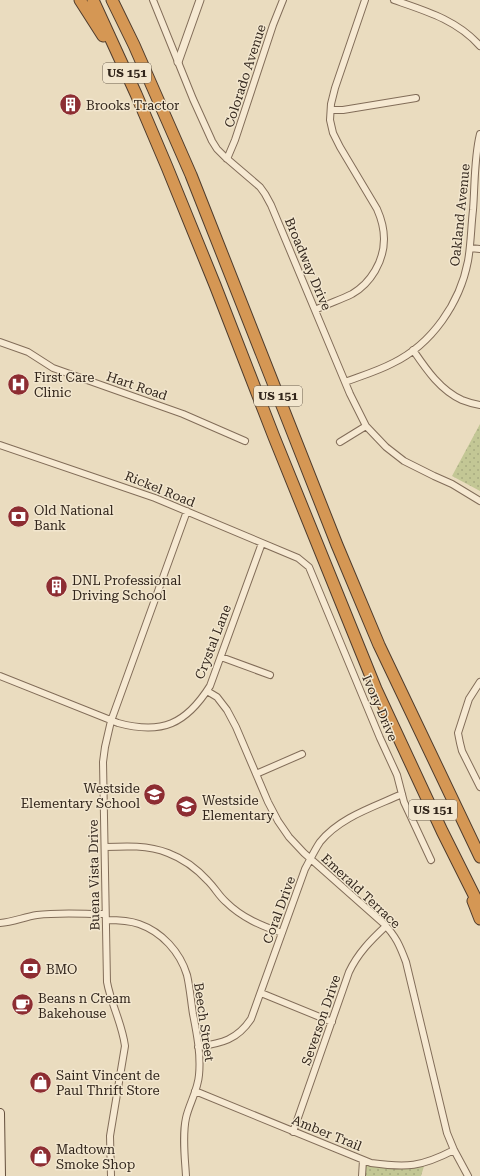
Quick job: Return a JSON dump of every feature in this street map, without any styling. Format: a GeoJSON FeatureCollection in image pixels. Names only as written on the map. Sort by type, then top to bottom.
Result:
{"type":"FeatureCollection","features":[{"type":"Feature","properties":{"kind":"highway"},"geometry":{"type":"LineString","coordinates":[[80,0],[103,37],[159,147]]}},
{"type":"Feature","properties":{"kind":"highway","name":"US 151"},"geometry":{"type":"LineString","coordinates":[[93,0],[159,147],[376,689],[451,849],[480,907]]}},
{"type":"Feature","properties":{"kind":"highway","name":"US 151"},"geometry":{"type":"LineString","coordinates":[[113,0],[191,176],[337,545],[380,645],[480,857]]}},
{"type":"Feature","properties":{"kind":"highway"},"geometry":{"type":"LineString","coordinates":[[440,774],[480,848]]}},
{"type":"Feature","properties":{"kind":"highway"},"geometry":{"type":"LineString","coordinates":[[451,849],[480,919]]}},
{"type":"Feature","properties":{"kind":"main road"},"geometry":{"type":"LineString","coordinates":[[0,1114],[1,1176]]}},
{"type":"Feature","properties":{"kind":"street","name":"Broadway Drive"},"geometry":{"type":"LineString","coordinates":[[153,0],[212,141],[217,149],[252,179],[265,194],[280,224],[345,382],[366,426],[386,447],[404,461],[452,484],[480,501]]}},
{"type":"Feature","properties":{"kind":"street"},"geometry":{"type":"LineString","coordinates":[[178,62],[200,0]]}},
{"type":"Feature","properties":{"kind":"street","name":"Colorado Avenue"},"geometry":{"type":"LineString","coordinates":[[227,159],[235,140],[273,25],[283,0]]}},
{"type":"Feature","properties":{"kind":"street"},"geometry":{"type":"LineString","coordinates":[[315,310],[353,293],[363,285],[370,278],[379,263],[383,248],[384,238],[381,219],[377,209],[340,147],[333,133],[330,120],[335,88],[365,0]]}},
{"type":"Feature","properties":{"kind":"street"},"geometry":{"type":"LineString","coordinates":[[394,0],[433,13],[463,30],[480,46]]}},
{"type":"Feature","properties":{"kind":"street"},"geometry":{"type":"LineString","coordinates":[[331,110],[344,110],[416,98]]}},
{"type":"Feature","properties":{"kind":"street","name":"Oakland Avenue"},"geometry":{"type":"LineString","coordinates":[[345,382],[394,363],[420,345],[436,328],[455,300],[465,274],[470,248],[476,164],[480,134]]}},
{"type":"Feature","properties":{"kind":"street"},"geometry":{"type":"LineString","coordinates":[[470,248],[480,249]]}},
{"type":"Feature","properties":{"kind":"street","name":"Hart Road"},"geometry":{"type":"LineString","coordinates":[[0,342],[28,352],[53,368],[183,414],[245,441]]}},
{"type":"Feature","properties":{"kind":"street"},"geometry":{"type":"LineString","coordinates":[[413,350],[438,383],[462,400],[480,406]]}},
{"type":"Feature","properties":{"kind":"street"},"geometry":{"type":"LineString","coordinates":[[340,442],[366,426]]}},
{"type":"Feature","properties":{"kind":"street","name":"Rickel Road"},"geometry":{"type":"LineString","coordinates":[[0,445],[141,492],[298,558],[307,566]]}},
{"type":"Feature","properties":{"kind":"street","name":"Buena Vista Drive"},"geometry":{"type":"LineString","coordinates":[[111,1176],[110,1136],[125,1046],[121,1024],[111,1000],[107,982],[103,762],[105,747],[112,721],[187,511]]}},
{"type":"Feature","properties":{"kind":"street","name":"Crystal Lane"},"geometry":{"type":"LineString","coordinates":[[0,676],[112,721],[133,727],[147,728],[174,722],[186,715],[196,706],[210,686],[262,543]]}},
{"type":"Feature","properties":{"kind":"street","name":"Ivory Drive"},"geometry":{"type":"LineString","coordinates":[[307,566],[397,775],[404,802],[430,860]]}},
{"type":"Feature","properties":{"kind":"street"},"geometry":{"type":"LineString","coordinates":[[221,657],[270,675]]}},
{"type":"Feature","properties":{"kind":"street"},"geometry":{"type":"LineString","coordinates":[[480,682],[469,699],[458,733],[462,751],[480,788]]}},
{"type":"Feature","properties":{"kind":"street","name":"Emerald Terrace"},"geometry":{"type":"LineString","coordinates":[[207,691],[217,697],[227,710],[236,727],[268,802],[278,821],[289,837],[310,859],[386,926],[392,932],[399,945],[406,962],[447,1133],[468,1176]]}},
{"type":"Feature","properties":{"kind":"street"},"geometry":{"type":"LineString","coordinates":[[256,774],[302,754]]}},
{"type":"Feature","properties":{"kind":"street","name":"Coral Drive"},"geometry":{"type":"LineString","coordinates":[[198,1047],[222,1043],[234,1037],[245,1028],[251,1019],[305,869],[321,841],[341,823],[365,810],[402,794]]}},
{"type":"Feature","properties":{"kind":"street"},"geometry":{"type":"LineString","coordinates":[[105,847],[139,846],[168,852],[182,859],[199,872],[209,881],[226,902],[244,916],[282,934]]}},
{"type":"Feature","properties":{"kind":"street","name":"Beech Street"},"geometry":{"type":"LineString","coordinates":[[0,923],[36,915],[67,914],[105,917],[138,924],[150,929],[163,938],[174,949],[186,975],[198,1047],[199,1076],[184,1129],[186,1176]]}},
{"type":"Feature","properties":{"kind":"street","name":"Severson Drive"},"geometry":{"type":"LineString","coordinates":[[293,1132],[354,962],[369,942],[386,926]]}},
{"type":"Feature","properties":{"kind":"street"},"geometry":{"type":"LineString","coordinates":[[261,993],[332,1022]]}},
{"type":"Feature","properties":{"kind":"street","name":"Amber Trail"},"geometry":{"type":"LineString","coordinates":[[195,1091],[371,1163],[392,1166],[418,1165],[437,1159],[454,1150]]}},
{"type":"Feature","properties":{"kind":"street"},"geometry":{"type":"LineString","coordinates":[[362,1176],[363,1160]]}},
{"type":"Feature","properties":{"kind":"green space"},"geometry":{"type":"Polygon","coordinates":[[[480,424],[480,491],[452,476],[480,424]]]}},
{"type":"Feature","properties":{"kind":"green space"},"geometry":{"type":"Polygon","coordinates":[[[363,1160],[371,1163],[425,1163],[421,1176],[362,1176],[363,1160]]]}},
{"type":"Feature","properties":{"kind":"place","name":"Brooks Tractor"},"geometry":{"type":"Point","coordinates":[71,105]}},
{"type":"Feature","properties":{"kind":"place","name":"First Care Clinic"},"geometry":{"type":"Point","coordinates":[19,384]}},
{"type":"Feature","properties":{"kind":"place","name":"Old National Bank"},"geometry":{"type":"Point","coordinates":[18,517]}},
{"type":"Feature","properties":{"kind":"place","name":"DNL Professional Driving School"},"geometry":{"type":"Point","coordinates":[57,587]}},
{"type":"Feature","properties":{"kind":"place","name":"Westside Elementary School"},"geometry":{"type":"Point","coordinates":[155,795]}},
{"type":"Feature","properties":{"kind":"place","name":"Westside Elementary"},"geometry":{"type":"Point","coordinates":[187,807]}},
{"type":"Feature","properties":{"kind":"place","name":"BMO"},"geometry":{"type":"Point","coordinates":[31,969]}},
{"type":"Feature","properties":{"kind":"place","name":"Beans n Cream Bakehouse"},"geometry":{"type":"Point","coordinates":[23,1005]}},
{"type":"Feature","properties":{"kind":"place","name":"Saint Vincent de Paul Thrift Store"},"geometry":{"type":"Point","coordinates":[41,1082]}},
{"type":"Feature","properties":{"kind":"place","name":"Madtown Smoke Shop"},"geometry":{"type":"Point","coordinates":[41,1156]}}]}
